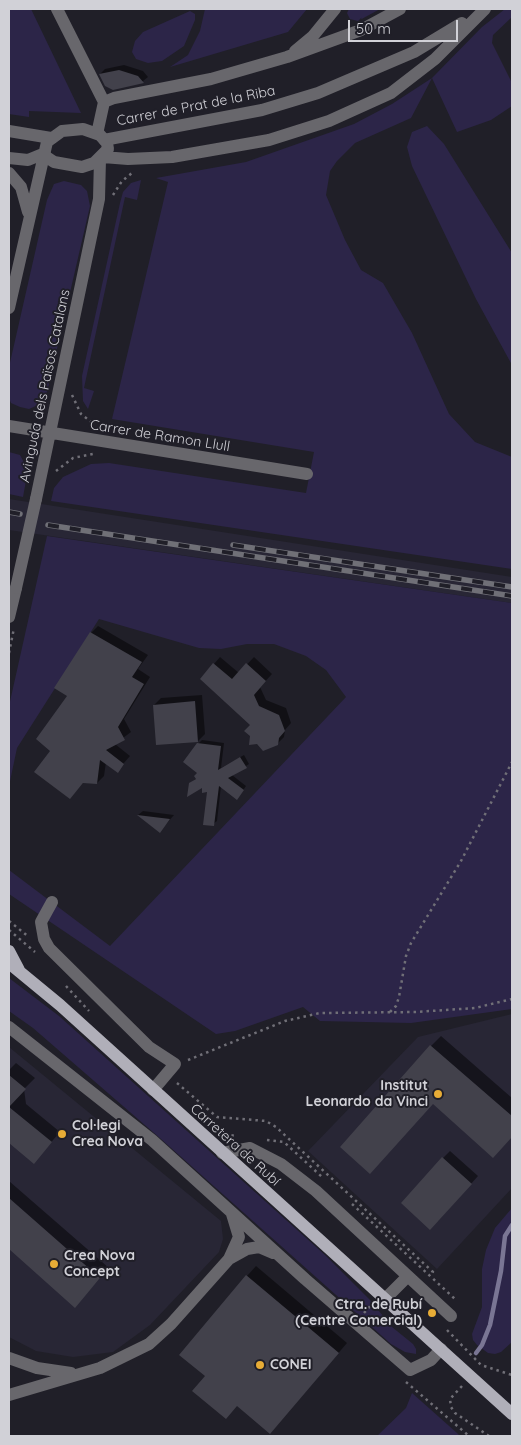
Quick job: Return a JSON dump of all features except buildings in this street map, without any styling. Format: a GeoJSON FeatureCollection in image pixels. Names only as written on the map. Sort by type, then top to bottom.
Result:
{"type":"FeatureCollection","features":[{"type":"Feature","properties":{"kind":"main road"},"geometry":{"type":"LineString","coordinates":[[9,951],[14,967]]}},
{"type":"Feature","properties":{"kind":"main road","name":"Carretera de Rubí"},"geometry":{"type":"LineString","coordinates":[[14,967],[222,1153],[381,1305],[441,1349],[512,1414]]}},
{"type":"Feature","properties":{"kind":"street"},"geometry":{"type":"LineString","coordinates":[[57,9],[104,102],[100,137]]}},
{"type":"Feature","properties":{"kind":"street"},"geometry":{"type":"LineString","coordinates":[[287,57],[313,36],[335,9]]}},
{"type":"Feature","properties":{"kind":"street"},"geometry":{"type":"LineString","coordinates":[[104,102],[114,98],[211,79],[287,57],[361,30],[400,9]]}},
{"type":"Feature","properties":{"kind":"street","name":"Carrer de Prat de la Riba"},"geometry":{"type":"LineString","coordinates":[[100,137],[262,110],[318,93],[414,52],[443,36],[483,9]]}},
{"type":"Feature","properties":{"kind":"street","name":"Carrer de Prat de la Riba"},"geometry":{"type":"LineString","coordinates":[[101,158],[172,157],[269,140],[329,121],[390,93],[435,59],[483,9]]}},
{"type":"Feature","properties":{"kind":"street"},"geometry":{"type":"LineString","coordinates":[[9,131],[50,138],[72,129],[82,129],[100,137],[108,149],[101,158],[91,165],[74,166],[54,162],[45,154]]}},
{"type":"Feature","properties":{"kind":"street"},"geometry":{"type":"LineString","coordinates":[[9,308],[45,148],[50,138]]}},
{"type":"Feature","properties":{"kind":"street"},"geometry":{"type":"LineString","coordinates":[[9,158],[28,160],[45,154]]}},
{"type":"Feature","properties":{"kind":"street","name":"Avinguda dels Països Catalans"},"geometry":{"type":"LineString","coordinates":[[9,617],[51,433],[99,199],[101,158]]}},
{"type":"Feature","properties":{"kind":"street"},"geometry":{"type":"LineString","coordinates":[[9,173],[20,187],[29,217]]}},
{"type":"Feature","properties":{"kind":"street","name":"Carrer de Ramon Llull"},"geometry":{"type":"LineString","coordinates":[[9,426],[307,474]]}},
{"type":"Feature","properties":{"kind":"street"},"geometry":{"type":"LineString","coordinates":[[52,902],[41,922],[44,939],[49,948],[171,1069],[153,1090]]}},
{"type":"Feature","properties":{"kind":"street"},"geometry":{"type":"LineString","coordinates":[[9,1027],[152,1140],[410,1370],[431,1360],[441,1349]]}},
{"type":"Feature","properties":{"kind":"street"},"geometry":{"type":"LineString","coordinates":[[222,1153],[250,1148],[281,1164],[316,1191],[451,1316]]}},
{"type":"Feature","properties":{"kind":"street"},"geometry":{"type":"LineString","coordinates":[[230,1259],[238,1237],[237,1227],[231,1212]]}},
{"type":"Feature","properties":{"kind":"street"},"geometry":{"type":"LineString","coordinates":[[9,1394],[84,1373],[123,1359],[149,1344],[171,1324],[230,1259],[247,1249],[259,1247],[280,1256]]}},
{"type":"Feature","properties":{"kind":"street"},"geometry":{"type":"LineString","coordinates":[[381,1305],[408,1276]]}},
{"type":"Feature","properties":{"kind":"street"},"geometry":{"type":"LineString","coordinates":[[9,1358],[43,1369],[84,1373]]}},
{"type":"Feature","properties":{"kind":"path"},"geometry":{"type":"LineString","coordinates":[[110,204],[122,181],[140,171]]}},
{"type":"Feature","properties":{"kind":"path"},"geometry":{"type":"LineString","coordinates":[[71,389],[76,406],[81,414],[98,427]]}},
{"type":"Feature","properties":{"kind":"path"},"geometry":{"type":"LineString","coordinates":[[52,476],[73,458],[95,454]]}},
{"type":"Feature","properties":{"kind":"path"},"geometry":{"type":"LineString","coordinates":[[390,1012],[396,1006],[399,997],[406,956],[411,943],[461,861],[512,762]]}},
{"type":"Feature","properties":{"kind":"path"},"geometry":{"type":"LineString","coordinates":[[9,921],[32,940]]}},
{"type":"Feature","properties":{"kind":"path"},"geometry":{"type":"LineString","coordinates":[[419,1286],[433,1272],[276,1127],[266,1121],[217,1117],[171,1069],[285,1022],[320,1013],[475,1008],[512,999]]}},
{"type":"Feature","properties":{"kind":"path"},"geometry":{"type":"LineString","coordinates":[[364,1313],[371,1305],[381,1305]]}},
{"type":"Feature","properties":{"kind":"path"},"geometry":{"type":"LineString","coordinates":[[450,1332],[481,1365],[512,1375]]}},
{"type":"Feature","properties":{"kind":"path"},"geometry":{"type":"LineString","coordinates":[[470,1377],[450,1399],[451,1408],[455,1413],[489,1436]]}},
{"type":"Feature","properties":{"kind":"path"},"geometry":{"type":"LineString","coordinates":[[416,1381],[408,1385],[469,1436]]}},
{"type":"Feature","properties":{"kind":"shaded area"},"geometry":{"type":"Polygon","coordinates":[[[9,9],[31,9],[81,113],[29,111],[29,117],[9,114],[9,9]]]}},
{"type":"Feature","properties":{"kind":"shaded area"},"geometry":{"type":"Polygon","coordinates":[[[205,9],[307,9],[288,32],[170,67],[188,55],[200,31],[205,9]]]}},
{"type":"Feature","properties":{"kind":"shaded area"},"geometry":{"type":"Polygon","coordinates":[[[349,9],[380,9],[358,21],[350,19],[347,13],[349,9]]]}},
{"type":"Feature","properties":{"kind":"shaded area"},"geometry":{"type":"Polygon","coordinates":[[[505,9],[512,9],[512,17],[493,35],[492,43],[512,83],[512,106],[491,120],[457,132],[432,78],[482,27],[505,9]]]}},
{"type":"Feature","properties":{"kind":"shaded area"},"geometry":{"type":"Polygon","coordinates":[[[190,11],[195,14],[195,20],[184,46],[162,61],[148,63],[136,59],[132,52],[135,41],[143,32],[190,11]]]}},
{"type":"Feature","properties":{"kind":"shaded area"},"geometry":{"type":"Polygon","coordinates":[[[432,78],[411,118],[355,143],[337,161],[330,171],[326,195],[345,240],[361,270],[383,283],[412,333],[449,414],[475,442],[512,457],[512,569],[51,501],[54,488],[63,477],[91,464],[109,463],[306,493],[314,452],[112,419],[168,182],[156,178],[246,162],[354,124],[392,104],[432,78]]]}},
{"type":"Feature","properties":{"kind":"shaded area"},"geometry":{"type":"Polygon","coordinates":[[[427,126],[444,144],[512,253],[512,365],[476,299],[412,166],[407,147],[412,132],[427,126]]]}},
{"type":"Feature","properties":{"kind":"shaded area"},"geometry":{"type":"Polygon","coordinates":[[[141,180],[137,200],[125,197],[84,388],[94,391],[88,409],[83,401],[82,376],[120,203],[123,192],[131,183],[141,180]]]}},
{"type":"Feature","properties":{"kind":"shaded area"},"geometry":{"type":"Polygon","coordinates":[[[64,181],[81,185],[87,191],[90,206],[47,392],[38,405],[29,409],[11,403],[9,398],[9,367],[47,200],[54,184],[64,181]]]}},
{"type":"Feature","properties":{"kind":"shaded area"},"geometry":{"type":"Polygon","coordinates":[[[9,452],[20,455],[28,470],[23,497],[9,494],[9,452]]]}},
{"type":"Feature","properties":{"kind":"shaded area"},"geometry":{"type":"Polygon","coordinates":[[[9,499],[512,577],[512,603],[9,530],[9,499]]]}},
{"type":"Feature","properties":{"kind":"shaded area"},"geometry":{"type":"Polygon","coordinates":[[[47,536],[512,603],[512,1009],[411,1023],[320,1021],[303,1007],[235,1031],[216,1034],[9,894],[9,870],[110,946],[346,697],[326,670],[306,656],[274,644],[247,644],[221,649],[199,648],[99,619],[17,748],[9,786],[9,706],[47,536]]]}},
{"type":"Feature","properties":{"kind":"shaded area"},"geometry":{"type":"Polygon","coordinates":[[[9,978],[59,1016],[325,1255],[370,1300],[392,1327],[413,1344],[416,1354],[405,1352],[391,1344],[161,1139],[33,1028],[9,1011],[9,978]]]}},
{"type":"Feature","properties":{"kind":"shaded area","name":"Institut Leonardo da Vinci"},"geometry":{"type":"Polygon","coordinates":[[[512,1014],[512,1188],[437,1269],[308,1151],[418,1037],[512,1014]]]}},
{"type":"Feature","properties":{"kind":"shaded area","name":"Col·legi Crea Nova"},"geometry":{"type":"Polygon","coordinates":[[[9,1047],[221,1221],[223,1239],[219,1252],[150,1325],[113,1352],[73,1357],[36,1351],[9,1337],[9,1047]]]}},
{"type":"Feature","properties":{"kind":"shaded area"},"geometry":{"type":"Polygon","coordinates":[[[512,1208],[512,1342],[501,1352],[495,1354],[488,1353],[477,1345],[473,1340],[472,1334],[482,1307],[482,1269],[486,1250],[495,1228],[512,1208]]]}},
{"type":"Feature","properties":{"kind":"shaded area"},"geometry":{"type":"Polygon","coordinates":[[[412,1393],[460,1436],[377,1436],[406,1408],[412,1393]]]}},
{"type":"Feature","properties":{"kind":"waterway"},"geometry":{"type":"LineString","coordinates":[[476,1353],[482,1345],[490,1325],[501,1271],[505,1236],[512,1225]]}},
{"type":"Feature","properties":{"kind":"railway"},"geometry":{"type":"LineString","coordinates":[[9,512],[20,514]]}},
{"type":"Feature","properties":{"kind":"railway"},"geometry":{"type":"LineString","coordinates":[[48,525],[512,596]]}},
{"type":"Feature","properties":{"kind":"railway"},"geometry":{"type":"LineString","coordinates":[[233,545],[512,587]]}},
{"type":"Feature","properties":{"kind":"place","name":"Institut Leonardo da Vinci"},"geometry":{"type":"Point","coordinates":[438,1094]}},
{"type":"Feature","properties":{"kind":"place","name":"Col·legi Crea Nova"},"geometry":{"type":"Point","coordinates":[62,1134]}},
{"type":"Feature","properties":{"kind":"place","name":"Crea Nova Concept"},"geometry":{"type":"Point","coordinates":[54,1264]}},
{"type":"Feature","properties":{"kind":"place","name":"Ctra. de Rubí (Centre Comercial)"},"geometry":{"type":"Point","coordinates":[432,1313]}},
{"type":"Feature","properties":{"kind":"place","name":"CONEI"},"geometry":{"type":"Point","coordinates":[260,1365]}}]}
